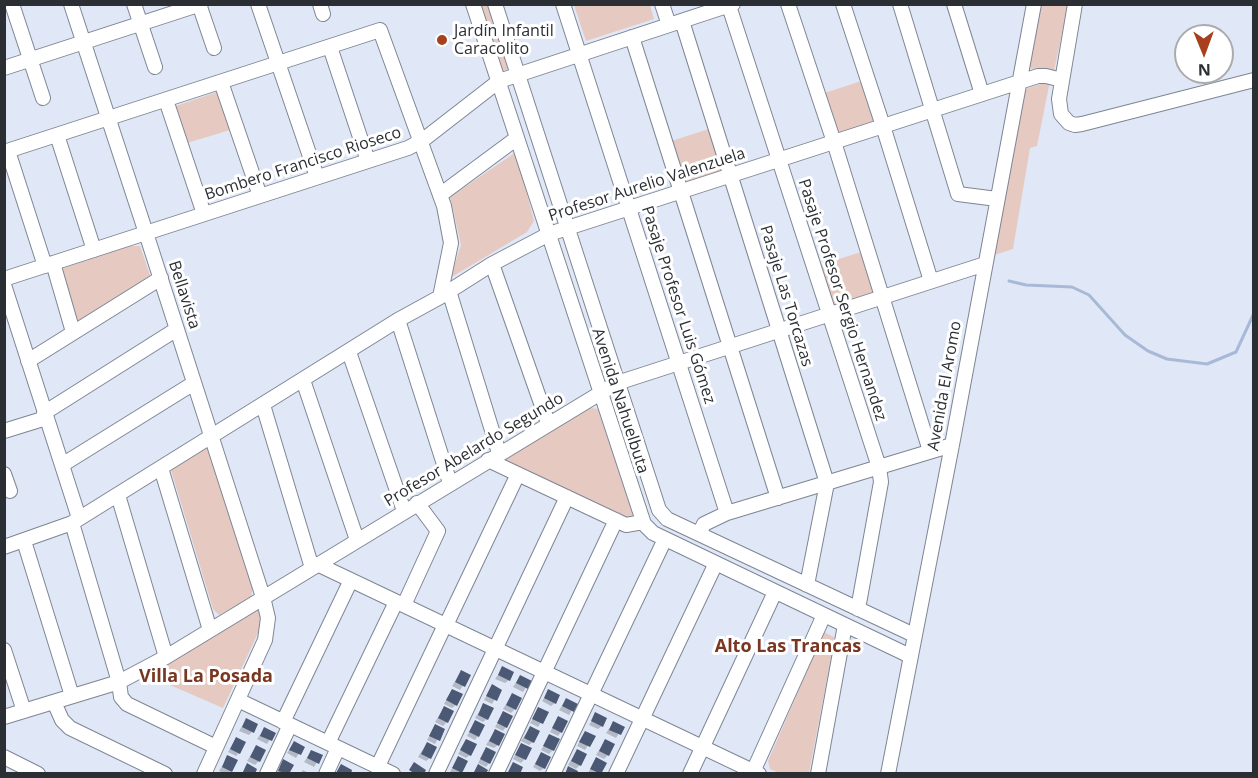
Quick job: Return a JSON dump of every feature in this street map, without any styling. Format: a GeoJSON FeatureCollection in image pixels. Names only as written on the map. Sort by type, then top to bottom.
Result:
{"type":"FeatureCollection","features":[{"type":"Feature","properties":{"kind":"street"},"geometry":{"type":"LineString","coordinates":[[12,4],[43,98]]}},
{"type":"Feature","properties":{"kind":"street","name":"Bellavista"},"geometry":{"type":"LineString","coordinates":[[71,4],[147,233],[268,618],[265,640],[204,774]]}},
{"type":"Feature","properties":{"kind":"street"},"geometry":{"type":"LineString","coordinates":[[134,4],[155,67]]}},
{"type":"Feature","properties":{"kind":"street"},"geometry":{"type":"LineString","coordinates":[[258,4],[318,177]]}},
{"type":"Feature","properties":{"kind":"street","name":"Avenida Nahuelbuta"},"geometry":{"type":"LineString","coordinates":[[473,4],[643,522]]}},
{"type":"Feature","properties":{"kind":"street","name":"Avenida Nahuelbuta"},"geometry":{"type":"LineString","coordinates":[[495,4],[659,510],[667,519],[914,635]]}},
{"type":"Feature","properties":{"kind":"street","name":"Pasaje Profesor Luis Gómez"},"geometry":{"type":"LineString","coordinates":[[563,4],[727,513]]}},
{"type":"Feature","properties":{"kind":"street","name":"Pasaje Las Torcazas"},"geometry":{"type":"LineString","coordinates":[[662,4],[675,23],[730,175],[827,483],[807,585]]}},
{"type":"Feature","properties":{"kind":"street"},"geometry":{"type":"LineString","coordinates":[[788,4],[834,142],[930,452]]}},
{"type":"Feature","properties":{"kind":"street"},"geometry":{"type":"LineString","coordinates":[[843,4],[884,126],[931,281]]}},
{"type":"Feature","properties":{"kind":"street"},"geometry":{"type":"LineString","coordinates":[[900,4],[958,194],[997,199]]}},
{"type":"Feature","properties":{"kind":"street"},"geometry":{"type":"LineString","coordinates":[[954,4],[982,94]]}},
{"type":"Feature","properties":{"kind":"street","name":"Avenida El Aromo"},"geometry":{"type":"LineString","coordinates":[[888,774],[1034,4]]}},
{"type":"Feature","properties":{"kind":"street"},"geometry":{"type":"LineString","coordinates":[[1076,4],[1059,99],[1061,114],[1069,123],[1082,124],[1254,80]]}},
{"type":"Feature","properties":{"kind":"street"},"geometry":{"type":"LineString","coordinates":[[4,68],[200,5],[214,48]]}},
{"type":"Feature","properties":{"kind":"street","name":"Bombero Francisco Rioseco"},"geometry":{"type":"LineString","coordinates":[[4,279],[419,142],[499,81],[726,6]]}},
{"type":"Feature","properties":{"kind":"street","name":"Pasaje Profesor Sergio Hernandez"},"geometry":{"type":"LineString","coordinates":[[726,6],[779,159],[879,467],[881,482],[858,609]]}},
{"type":"Feature","properties":{"kind":"street"},"geometry":{"type":"LineString","coordinates":[[74,332],[6,151],[380,30],[440,195],[451,243],[444,294],[493,457],[518,474],[616,520],[631,525],[643,522],[653,533],[910,656]]}},
{"type":"Feature","properties":{"kind":"street"},"geometry":{"type":"LineString","coordinates":[[632,37],[778,498]]}},
{"type":"Feature","properties":{"kind":"street"},"geometry":{"type":"LineString","coordinates":[[330,46],[368,160]]}},
{"type":"Feature","properties":{"kind":"street","name":"Profesor Aurelio Valenzuela"},"geometry":{"type":"LineString","coordinates":[[4,547],[76,521],[398,320],[492,264],[549,234],[1038,76],[1062,80]]}},
{"type":"Feature","properties":{"kind":"street"},"geometry":{"type":"LineString","coordinates":[[221,82],[260,196]]}},
{"type":"Feature","properties":{"kind":"street"},"geometry":{"type":"LineString","coordinates":[[166,100],[204,214]]}},
{"type":"Feature","properties":{"kind":"street"},"geometry":{"type":"LineString","coordinates":[[57,135],[94,250]]}},
{"type":"Feature","properties":{"kind":"street"},"geometry":{"type":"LineString","coordinates":[[440,195],[517,138]]}},
{"type":"Feature","properties":{"kind":"street"},"geometry":{"type":"LineString","coordinates":[[492,264],[548,423]]}},
{"type":"Feature","properties":{"kind":"street","name":"Profesor Abelardo Segundo"},"geometry":{"type":"LineString","coordinates":[[4,717],[119,681],[166,657],[617,383],[985,264]]}},
{"type":"Feature","properties":{"kind":"street"},"geometry":{"type":"LineString","coordinates":[[28,361],[161,278]]}},
{"type":"Feature","properties":{"kind":"street"},"geometry":{"type":"LineString","coordinates":[[4,285],[62,465],[119,681],[121,697],[127,704],[216,747]]}},
{"type":"Feature","properties":{"kind":"street"},"geometry":{"type":"LineString","coordinates":[[398,320],[450,483]]}},
{"type":"Feature","properties":{"kind":"street"},"geometry":{"type":"LineString","coordinates":[[4,431],[45,415],[177,329]]}},
{"type":"Feature","properties":{"kind":"street"},"geometry":{"type":"LineString","coordinates":[[349,352],[404,511]]}},
{"type":"Feature","properties":{"kind":"street"},"geometry":{"type":"LineString","coordinates":[[303,380],[357,540]]}},
{"type":"Feature","properties":{"kind":"street"},"geometry":{"type":"LineString","coordinates":[[62,465],[194,382]]}},
{"type":"Feature","properties":{"kind":"street"},"geometry":{"type":"LineString","coordinates":[[263,405],[314,566],[351,580],[755,773],[824,615]]}},
{"type":"Feature","properties":{"kind":"street"},"geometry":{"type":"LineString","coordinates":[[699,534],[704,524],[727,513],[952,445]]}},
{"type":"Feature","properties":{"kind":"street"},"geometry":{"type":"LineString","coordinates":[[161,468],[210,630]]}},
{"type":"Feature","properties":{"kind":"street"},"geometry":{"type":"LineString","coordinates":[[4,474],[10,491]]}},
{"type":"Feature","properties":{"kind":"street"},"geometry":{"type":"LineString","coordinates":[[238,700],[386,771],[446,625],[518,474]]}},
{"type":"Feature","properties":{"kind":"street"},"geometry":{"type":"LineString","coordinates":[[118,495],[166,657]]}},
{"type":"Feature","properties":{"kind":"street"},"geometry":{"type":"LineString","coordinates":[[436,774],[567,497]]}},
{"type":"Feature","properties":{"kind":"street"},"geometry":{"type":"LineString","coordinates":[[326,774],[333,745],[400,604],[438,531],[417,503]]}},
{"type":"Feature","properties":{"kind":"street"},"geometry":{"type":"LineString","coordinates":[[496,774],[616,520]]}},
{"type":"Feature","properties":{"kind":"street"},"geometry":{"type":"LineString","coordinates":[[554,774],[665,539]]}},
{"type":"Feature","properties":{"kind":"street"},"geometry":{"type":"LineString","coordinates":[[24,541],[72,696]]}},
{"type":"Feature","properties":{"kind":"street"},"geometry":{"type":"LineString","coordinates":[[616,774],[716,563]]}},
{"type":"Feature","properties":{"kind":"street"},"geometry":{"type":"LineString","coordinates":[[267,774],[286,723],[351,580]]}},
{"type":"Feature","properties":{"kind":"street"},"geometry":{"type":"LineString","coordinates":[[690,774],[775,592]]}},
{"type":"Feature","properties":{"kind":"street"},"geometry":{"type":"LineString","coordinates":[[818,774],[845,625]]}},
{"type":"Feature","properties":{"kind":"street"},"geometry":{"type":"LineString","coordinates":[[4,650],[24,711]]}},
{"type":"Feature","properties":{"kind":"street"},"geometry":{"type":"LineString","coordinates":[[54,702],[62,720],[70,728],[165,774]]}},
{"type":"Feature","properties":{"kind":"street"},"geometry":{"type":"LineString","coordinates":[[4,757],[38,774]]}},
{"type":"Feature","properties":{"kind":"shaded area"},"geometry":{"type":"Polygon","coordinates":[[[481,5],[489,5],[509,69],[502,71],[481,5]]]}},
{"type":"Feature","properties":{"kind":"shaded area"},"geometry":{"type":"Polygon","coordinates":[[[574,5],[650,5],[654,19],[586,41],[574,5]]]}},
{"type":"Feature","properties":{"kind":"shaded area"},"geometry":{"type":"Polygon","coordinates":[[[1040,5],[1068,5],[1054,71],[1027,68],[1040,5]]]}},
{"type":"Feature","properties":{"kind":"shaded area"},"geometry":{"type":"Polygon","coordinates":[[[868,79],[883,126],[834,142],[818,95],[868,79]]]}},
{"type":"Feature","properties":{"kind":"shaded area"},"geometry":{"type":"Polygon","coordinates":[[[1050,81],[1037,146],[1030,148],[1013,249],[991,256],[1022,90],[1050,81]]]}},
{"type":"Feature","properties":{"kind":"shaded area"},"geometry":{"type":"Polygon","coordinates":[[[217,92],[230,130],[187,143],[176,106],[217,92]]]}},
{"type":"Feature","properties":{"kind":"shaded area"},"geometry":{"type":"Polygon","coordinates":[[[715,127],[730,175],[680,190],[665,143],[715,127]]]}},
{"type":"Feature","properties":{"kind":"shaded area"},"geometry":{"type":"Polygon","coordinates":[[[516,152],[534,221],[527,232],[450,278],[461,245],[450,197],[516,152]]]}},
{"type":"Feature","properties":{"kind":"shaded area"},"geometry":{"type":"Polygon","coordinates":[[[128,246],[140,246],[151,278],[84,320],[76,322],[61,269],[128,246]]]}},
{"type":"Feature","properties":{"kind":"shaded area"},"geometry":{"type":"Polygon","coordinates":[[[867,250],[882,297],[829,315],[814,267],[867,250]]]}},
{"type":"Feature","properties":{"kind":"shaded area"},"geometry":{"type":"Polygon","coordinates":[[[586,407],[598,409],[633,515],[630,518],[501,459],[586,407]]]}},
{"type":"Feature","properties":{"kind":"shaded area"},"geometry":{"type":"Polygon","coordinates":[[[207,447],[253,588],[251,597],[219,615],[213,609],[171,470],[207,447]]]}},
{"type":"Feature","properties":{"kind":"shaded area"},"geometry":{"type":"Polygon","coordinates":[[[260,608],[262,616],[258,633],[223,708],[149,676],[260,608]]]}},
{"type":"Feature","properties":{"kind":"shaded area"},"geometry":{"type":"Polygon","coordinates":[[[824,632],[834,637],[833,647],[809,773],[779,773],[770,769],[768,761],[824,632]]]}},
{"type":"Feature","properties":{"kind":"building"},"geometry":{"type":"Polygon","coordinates":[[[502,666],[514,672],[510,681],[498,675],[502,666]]]}},
{"type":"Feature","properties":{"kind":"building"},"geometry":{"type":"Polygon","coordinates":[[[461,670],[471,675],[465,687],[455,682],[461,670]]]}},
{"type":"Feature","properties":{"kind":"building"},"geometry":{"type":"Polygon","coordinates":[[[520,675],[532,681],[528,689],[516,683],[520,675]]]}},
{"type":"Feature","properties":{"kind":"building"},"geometry":{"type":"Polygon","coordinates":[[[492,684],[502,690],[497,701],[486,696],[492,684]]]}},
{"type":"Feature","properties":{"kind":"building"},"geometry":{"type":"Polygon","coordinates":[[[452,689],[463,694],[457,706],[446,700],[452,689]]]}},
{"type":"Feature","properties":{"kind":"building"},"geometry":{"type":"Polygon","coordinates":[[[548,689],[560,695],[556,704],[544,698],[548,689]]]}},
{"type":"Feature","properties":{"kind":"building"},"geometry":{"type":"Polygon","coordinates":[[[512,693],[522,698],[516,710],[506,705],[512,693]]]}},
{"type":"Feature","properties":{"kind":"building"},"geometry":{"type":"Polygon","coordinates":[[[566,698],[578,704],[574,712],[562,706],[566,698]]]}},
{"type":"Feature","properties":{"kind":"building"},"geometry":{"type":"Polygon","coordinates":[[[483,703],[494,708],[488,720],[478,715],[483,703]]]}},
{"type":"Feature","properties":{"kind":"building"},"geometry":{"type":"Polygon","coordinates":[[[444,706],[454,711],[448,723],[438,718],[444,706]]]}},
{"type":"Feature","properties":{"kind":"building"},"geometry":{"type":"Polygon","coordinates":[[[538,707],[549,712],[543,724],[532,719],[538,707]]]}},
{"type":"Feature","properties":{"kind":"building"},"geometry":{"type":"Polygon","coordinates":[[[503,711],[513,716],[507,728],[497,723],[503,711]]]}},
{"type":"Feature","properties":{"kind":"building"},"geometry":{"type":"Polygon","coordinates":[[[595,712],[607,718],[603,727],[591,721],[595,712]]]}},
{"type":"Feature","properties":{"kind":"building"},"geometry":{"type":"Polygon","coordinates":[[[558,716],[568,721],[562,733],[552,728],[558,716]]]}},
{"type":"Feature","properties":{"kind":"building"},"geometry":{"type":"Polygon","coordinates":[[[246,718],[258,724],[254,733],[242,727],[246,718]]]}},
{"type":"Feature","properties":{"kind":"building"},"geometry":{"type":"Polygon","coordinates":[[[475,720],[485,725],[479,737],[469,732],[475,720]]]}},
{"type":"Feature","properties":{"kind":"building"},"geometry":{"type":"Polygon","coordinates":[[[613,721],[625,727],[621,735],[609,730],[613,721]]]}},
{"type":"Feature","properties":{"kind":"building"},"geometry":{"type":"Polygon","coordinates":[[[435,724],[445,729],[440,741],[429,736],[435,724]]]}},
{"type":"Feature","properties":{"kind":"building"},"geometry":{"type":"Polygon","coordinates":[[[530,726],[540,731],[534,743],[524,738],[530,726]]]}},
{"type":"Feature","properties":{"kind":"building"},"geometry":{"type":"Polygon","coordinates":[[[264,727],[276,733],[272,741],[260,736],[264,727]]]}},
{"type":"Feature","properties":{"kind":"building"},"geometry":{"type":"Polygon","coordinates":[[[495,729],[505,734],[499,746],[489,741],[495,729]]]}},
{"type":"Feature","properties":{"kind":"building"},"geometry":{"type":"Polygon","coordinates":[[[585,731],[596,736],[590,747],[579,742],[585,731]]]}},
{"type":"Feature","properties":{"kind":"building"},"geometry":{"type":"Polygon","coordinates":[[[549,734],[560,739],[554,751],[543,746],[549,734]]]}},
{"type":"Feature","properties":{"kind":"building"},"geometry":{"type":"Polygon","coordinates":[[[236,737],[246,742],[240,754],[230,749],[236,737]]]}},
{"type":"Feature","properties":{"kind":"building"},"geometry":{"type":"Polygon","coordinates":[[[466,739],[477,744],[471,756],[460,750],[466,739]]]}},
{"type":"Feature","properties":{"kind":"building"},"geometry":{"type":"Polygon","coordinates":[[[605,739],[615,744],[609,756],[599,751],[605,739]]]}},
{"type":"Feature","properties":{"kind":"building"},"geometry":{"type":"Polygon","coordinates":[[[294,741],[305,747],[301,755],[289,750],[294,741]]]}},
{"type":"Feature","properties":{"kind":"building"},"geometry":{"type":"Polygon","coordinates":[[[427,742],[437,747],[431,759],[421,754],[427,742]]]}},
{"type":"Feature","properties":{"kind":"building"},"geometry":{"type":"Polygon","coordinates":[[[521,743],[532,748],[526,760],[515,755],[521,743]]]}},
{"type":"Feature","properties":{"kind":"building"},"geometry":{"type":"Polygon","coordinates":[[[256,745],[266,750],[260,762],[250,757],[256,745]]]}},
{"type":"Feature","properties":{"kind":"building"},"geometry":{"type":"Polygon","coordinates":[[[486,747],[496,752],[490,764],[480,759],[486,747]]]}},
{"type":"Feature","properties":{"kind":"building"},"geometry":{"type":"Polygon","coordinates":[[[577,749],[587,754],[581,766],[571,761],[577,749]]]}},
{"type":"Feature","properties":{"kind":"building"},"geometry":{"type":"Polygon","coordinates":[[[311,750],[323,755],[319,764],[307,758],[311,750]]]}},
{"type":"Feature","properties":{"kind":"building"},"geometry":{"type":"Polygon","coordinates":[[[541,752],[551,757],[545,769],[535,764],[541,752]]]}},
{"type":"Feature","properties":{"kind":"building"},"geometry":{"type":"Polygon","coordinates":[[[227,755],[238,760],[232,772],[222,767],[227,755]]]}},
{"type":"Feature","properties":{"kind":"building"},"geometry":{"type":"Polygon","coordinates":[[[458,756],[468,761],[462,773],[452,768],[458,756]]]}},
{"type":"Feature","properties":{"kind":"building"},"geometry":{"type":"Polygon","coordinates":[[[596,757],[607,763],[601,774],[590,769],[596,757]]]}},
{"type":"Feature","properties":{"kind":"building"},"geometry":{"type":"Polygon","coordinates":[[[283,759],[294,765],[289,774],[278,771],[283,759]]]}},
{"type":"Feature","properties":{"kind":"building"},"geometry":{"type":"Polygon","coordinates":[[[414,762],[426,770],[424,774],[415,774],[409,770],[414,762]]]}},
{"type":"Feature","properties":{"kind":"building"},"geometry":{"type":"Polygon","coordinates":[[[513,762],[523,767],[520,774],[507,774],[513,762]]]}},
{"type":"Feature","properties":{"kind":"building"},"geometry":{"type":"Polygon","coordinates":[[[247,763],[257,769],[255,774],[242,774],[247,763]]]}},
{"type":"Feature","properties":{"kind":"building"},"geometry":{"type":"Polygon","coordinates":[[[341,764],[352,770],[351,774],[336,773],[341,764]]]}},
{"type":"Feature","properties":{"kind":"building"},"geometry":{"type":"Polygon","coordinates":[[[478,764],[488,770],[486,774],[473,774],[478,764]]]}},
{"type":"Feature","properties":{"kind":"building"},"geometry":{"type":"Polygon","coordinates":[[[568,766],[578,771],[577,774],[565,774],[568,766]]]}},
{"type":"Feature","properties":{"kind":"waterway"},"geometry":{"type":"LineString","coordinates":[[1009,281],[1026,285],[1072,287],[1089,295],[1125,335],[1148,351],[1167,359],[1207,364],[1236,352],[1254,313]]}},
{"type":"Feature","properties":{"kind":"place","name":"Jardín Infantil Caracolito"},"geometry":{"type":"Point","coordinates":[442,40]}},
{"type":"Feature","properties":{"kind":"district","name":"Alto Las Trancas"},"geometry":{"type":"Point","coordinates":[788,647]}},
{"type":"Feature","properties":{"kind":"district","name":"Villa La Posada"},"geometry":{"type":"Point","coordinates":[206,677]}}]}
